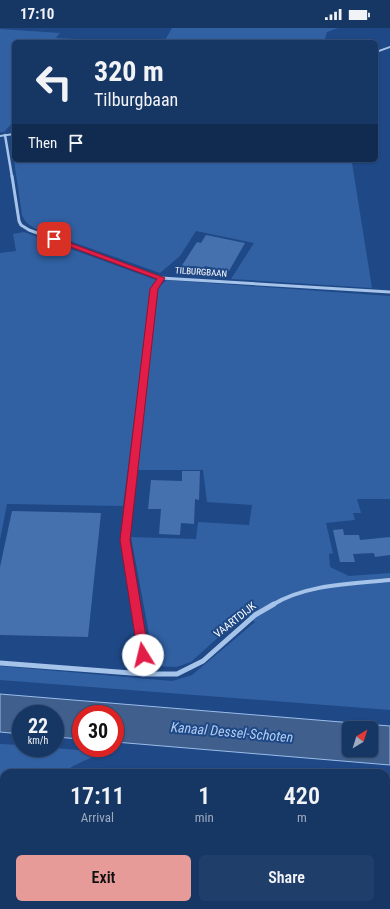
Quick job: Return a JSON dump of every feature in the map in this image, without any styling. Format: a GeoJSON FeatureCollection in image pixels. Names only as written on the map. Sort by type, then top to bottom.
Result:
{"type":"FeatureCollection","features":[{"type":"Feature","properties":{"kind":"street"},"geometry":{"type":"LineString","coordinates":[[378,51],[390,47]]}},
{"type":"Feature","properties":{"kind":"street"},"geometry":{"type":"LineString","coordinates":[[2,135],[12,134]]}},
{"type":"Feature","properties":{"kind":"street","name":"TILBURGBAAN"},"geometry":{"type":"LineString","coordinates":[[2,135],[19,221],[21,225],[29,230],[161,278],[390,292]]}},
{"type":"Feature","properties":{"kind":"street"},"geometry":{"type":"LineString","coordinates":[[144,674],[143,655],[125,540],[154,289],[161,278]]}},
{"type":"Feature","properties":{"kind":"street","name":"VAARTDIJK"},"geometry":{"type":"LineString","coordinates":[[0,663],[144,674],[177,674],[203,661],[255,615],[284,598],[322,587],[390,580]]}},
{"type":"Feature","properties":{"kind":"shaded area"},"geometry":{"type":"Polygon","coordinates":[[[172,28],[338,28],[327,32],[325,40],[165,40],[172,28]]]}},
{"type":"Feature","properties":{"kind":"shaded area"},"geometry":{"type":"Polygon","coordinates":[[[0,29],[60,33],[56,38],[98,40],[12,40],[12,123],[4,132],[0,132],[0,29]]]}},
{"type":"Feature","properties":{"kind":"shaded area"},"geometry":{"type":"Polygon","coordinates":[[[14,162],[372,162],[352,163],[372,288],[231,279],[254,243],[196,231],[180,256],[160,273],[36,229],[26,222],[22,215],[14,162]]]}},
{"type":"Feature","properties":{"kind":"shaded area"},"geometry":{"type":"Polygon","coordinates":[[[24,232],[156,280],[151,289],[123,506],[7,504],[0,540],[0,253],[16,251],[13,234],[24,232]]]}},
{"type":"Feature","properties":{"kind":"shaded area"},"geometry":{"type":"Polygon","coordinates":[[[167,280],[390,296],[390,499],[357,499],[361,513],[353,513],[355,520],[326,523],[333,553],[329,554],[330,567],[349,576],[390,573],[390,710],[0,680],[0,666],[172,681],[192,675],[255,622],[245,613],[191,662],[176,667],[155,666],[131,537],[196,539],[198,522],[249,525],[252,505],[207,502],[203,470],[137,470],[158,289],[167,280]]]}},
{"type":"Feature","properties":{"kind":"shaded area"},"geometry":{"type":"Polygon","coordinates":[[[0,744],[12,745],[12,757],[64,757],[64,749],[72,749],[72,757],[92,757],[69,769],[0,769],[0,744]]]}},
{"type":"Feature","properties":{"kind":"water","name":"Kanaal Dessel-Schoten"},"geometry":{"type":"Polygon","coordinates":[[[0,694],[342,722],[342,757],[378,757],[378,725],[390,726],[390,765],[124,743],[124,705],[72,705],[72,738],[64,738],[64,705],[12,705],[12,733],[0,732],[0,694]]]}},
{"type":"Feature","properties":{"kind":"building"},"geometry":{"type":"Polygon","coordinates":[[[206,235],[245,243],[229,271],[205,266],[202,271],[181,267],[197,242],[201,243],[206,235]]]}},
{"type":"Feature","properties":{"kind":"building"},"geometry":{"type":"Polygon","coordinates":[[[182,471],[200,471],[199,500],[195,499],[194,524],[181,523],[180,535],[159,534],[161,509],[148,509],[151,480],[182,481],[182,471]]]}},
{"type":"Feature","properties":{"kind":"building"},"geometry":{"type":"Polygon","coordinates":[[[12,511],[101,513],[88,637],[0,635],[0,567],[12,511]]]}},
{"type":"Feature","properties":{"kind":"building"},"geometry":{"type":"Polygon","coordinates":[[[343,529],[344,535],[359,535],[360,540],[390,537],[390,555],[375,557],[374,553],[353,554],[355,562],[340,562],[333,530],[343,529]]]}},
{"type":"Feature","properties":{"kind":"route"},"geometry":{"type":"LineString","coordinates":[[54,239],[161,278],[154,289],[125,540],[143,655]]}}]}
